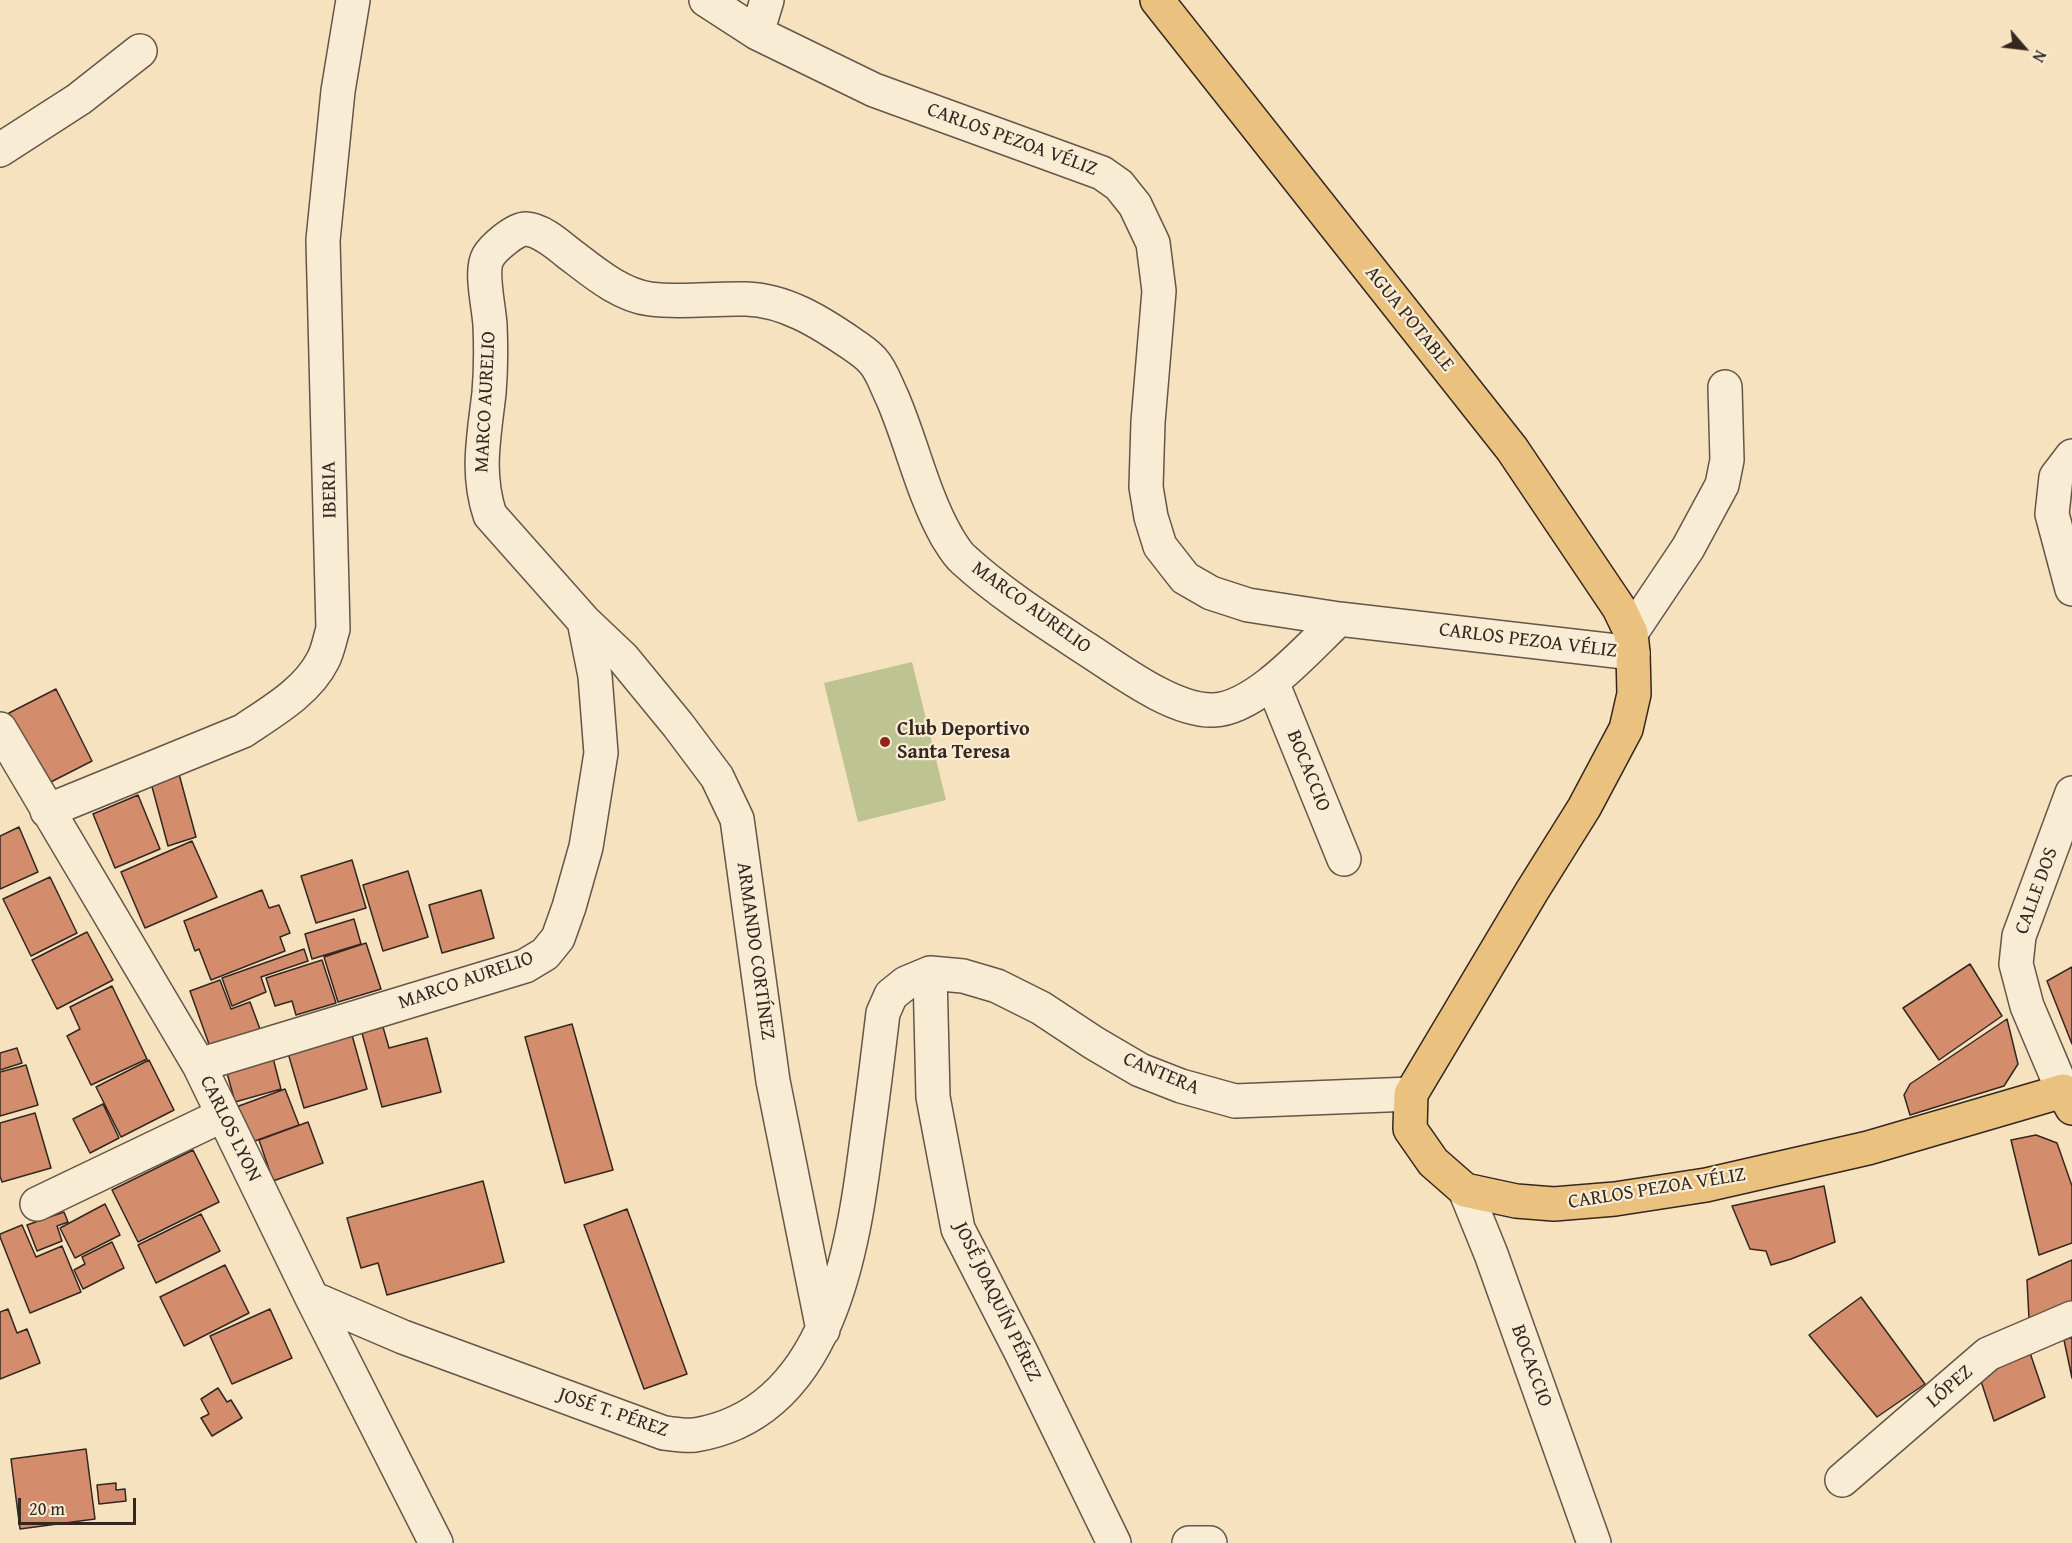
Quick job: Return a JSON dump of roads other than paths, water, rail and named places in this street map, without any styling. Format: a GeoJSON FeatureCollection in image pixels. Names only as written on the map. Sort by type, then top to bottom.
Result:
{"type":"FeatureCollection","features":[{"type":"Feature","properties":{"kind":"main road","name":"AGUA POTABLE"},"geometry":{"type":"LineString","coordinates":[[1157,0],[1512,449],[1619,608],[1632,643]]}},
{"type":"Feature","properties":{"kind":"main road","name":"CARLOS PEZOA VÉLIZ"},"geometry":{"type":"LineString","coordinates":[[1632,643],[1634,694],[1626,729],[1584,808],[1411,1094],[1410,1129],[1433,1162],[1465,1190],[1516,1201],[1554,1204],[1615,1199],[1706,1185],[2068,1100]]}},
{"type":"Feature","properties":{"kind":"street","name":"IBERIA"},"geometry":{"type":"LineString","coordinates":[[47,810],[243,731],[302,688],[323,660],[333,628],[323,240],[338,91],[353,0]]}},
{"type":"Feature","properties":{"kind":"street"},"geometry":{"type":"LineString","coordinates":[[706,0],[757,33],[767,0]]}},
{"type":"Feature","properties":{"kind":"street","name":"CARLOS PEZOA VÉLIZ"},"geometry":{"type":"LineString","coordinates":[[757,33],[874,90],[1102,173],[1119,186],[1135,205],[1153,243],[1159,291],[1148,422],[1146,487],[1151,517],[1160,546],[1185,578],[1211,593],[1248,605],[1339,619],[1632,643]]}},
{"type":"Feature","properties":{"kind":"street"},"geometry":{"type":"LineString","coordinates":[[0,150],[79,99],[140,51]]}},
{"type":"Feature","properties":{"kind":"street","name":"MARCO AURELIO"},"geometry":{"type":"LineString","coordinates":[[200,1065],[525,966],[545,954],[558,938],[586,847],[601,753],[595,676],[585,621],[490,515],[483,494],[481,472],[483,438],[491,360],[485,273],[488,257],[517,230],[527,229],[540,233],[621,289],[645,298],[674,301],[751,299],[783,306],[815,320],[871,358],[880,370],[901,418],[928,498],[947,537],[960,557],[1041,619],[1165,697],[1196,708],[1215,710],[1238,704],[1272,682],[1339,619]]}},
{"type":"Feature","properties":{"kind":"street"},"geometry":{"type":"LineString","coordinates":[[1632,643],[1722,485],[1727,460],[1725,387]]}},
{"type":"Feature","properties":{"kind":"street"},"geometry":{"type":"LineString","coordinates":[[2072,456],[2056,477],[2052,514],[2072,589]]}},
{"type":"Feature","properties":{"kind":"street","name":"ARMANDO CORTÍNEZ"},"geometry":{"type":"LineString","coordinates":[[585,621],[623,658],[678,725],[717,777],[737,819],[773,1081],[823,1330]]}},
{"type":"Feature","properties":{"kind":"street","name":"BOCACCIO"},"geometry":{"type":"LineString","coordinates":[[1272,682],[1344,859]]}},
{"type":"Feature","properties":{"kind":"street","name":"CARLOS LYON"},"geometry":{"type":"LineString","coordinates":[[0,729],[200,1065],[312,1298],[436,1543]]}},
{"type":"Feature","properties":{"kind":"street","name":"CALLE DOS"},"geometry":{"type":"LineString","coordinates":[[2068,1100],[2027,1006],[2016,964],[2019,936],[2072,793]]}},
{"type":"Feature","properties":{"kind":"street","name":"JOSÉ T. PÉREZ"},"geometry":{"type":"LineString","coordinates":[[312,1298],[403,1337],[663,1433],[693,1435],[718,1430],[742,1419],[765,1406],[788,1385],[807,1360],[823,1330],[843,1273],[859,1203],[883,1013],[891,995],[906,983],[930,974]]}},
{"type":"Feature","properties":{"kind":"street","name":"CANTERA"},"geometry":{"type":"LineString","coordinates":[[930,974],[963,976],[997,986],[1041,1008],[1140,1070],[1181,1086],[1235,1101],[1411,1094]]}},
{"type":"Feature","properties":{"kind":"street","name":"JOSÉ JOAQUÍN PÉREZ"},"geometry":{"type":"LineString","coordinates":[[930,974],[933,1097],[958,1229],[1114,1543]]}},
{"type":"Feature","properties":{"kind":"street"},"geometry":{"type":"LineString","coordinates":[[37,1204],[223,1115]]}},
{"type":"Feature","properties":{"kind":"street","name":"BOCACCIO"},"geometry":{"type":"LineString","coordinates":[[1465,1190],[1491,1254],[1594,1543]]}},
{"type":"Feature","properties":{"kind":"street","name":"LÓPEZ"},"geometry":{"type":"LineString","coordinates":[[1842,1480],[1988,1354],[2072,1318]]}},
{"type":"Feature","properties":{"kind":"street"},"geometry":{"type":"LineString","coordinates":[[1189,1543],[1210,1543]]}},
{"type":"Feature","properties":{"kind":"place","name":"Club Deportivo Santa Teresa"},"geometry":{"type":"Point","coordinates":[885,742]}}]}
